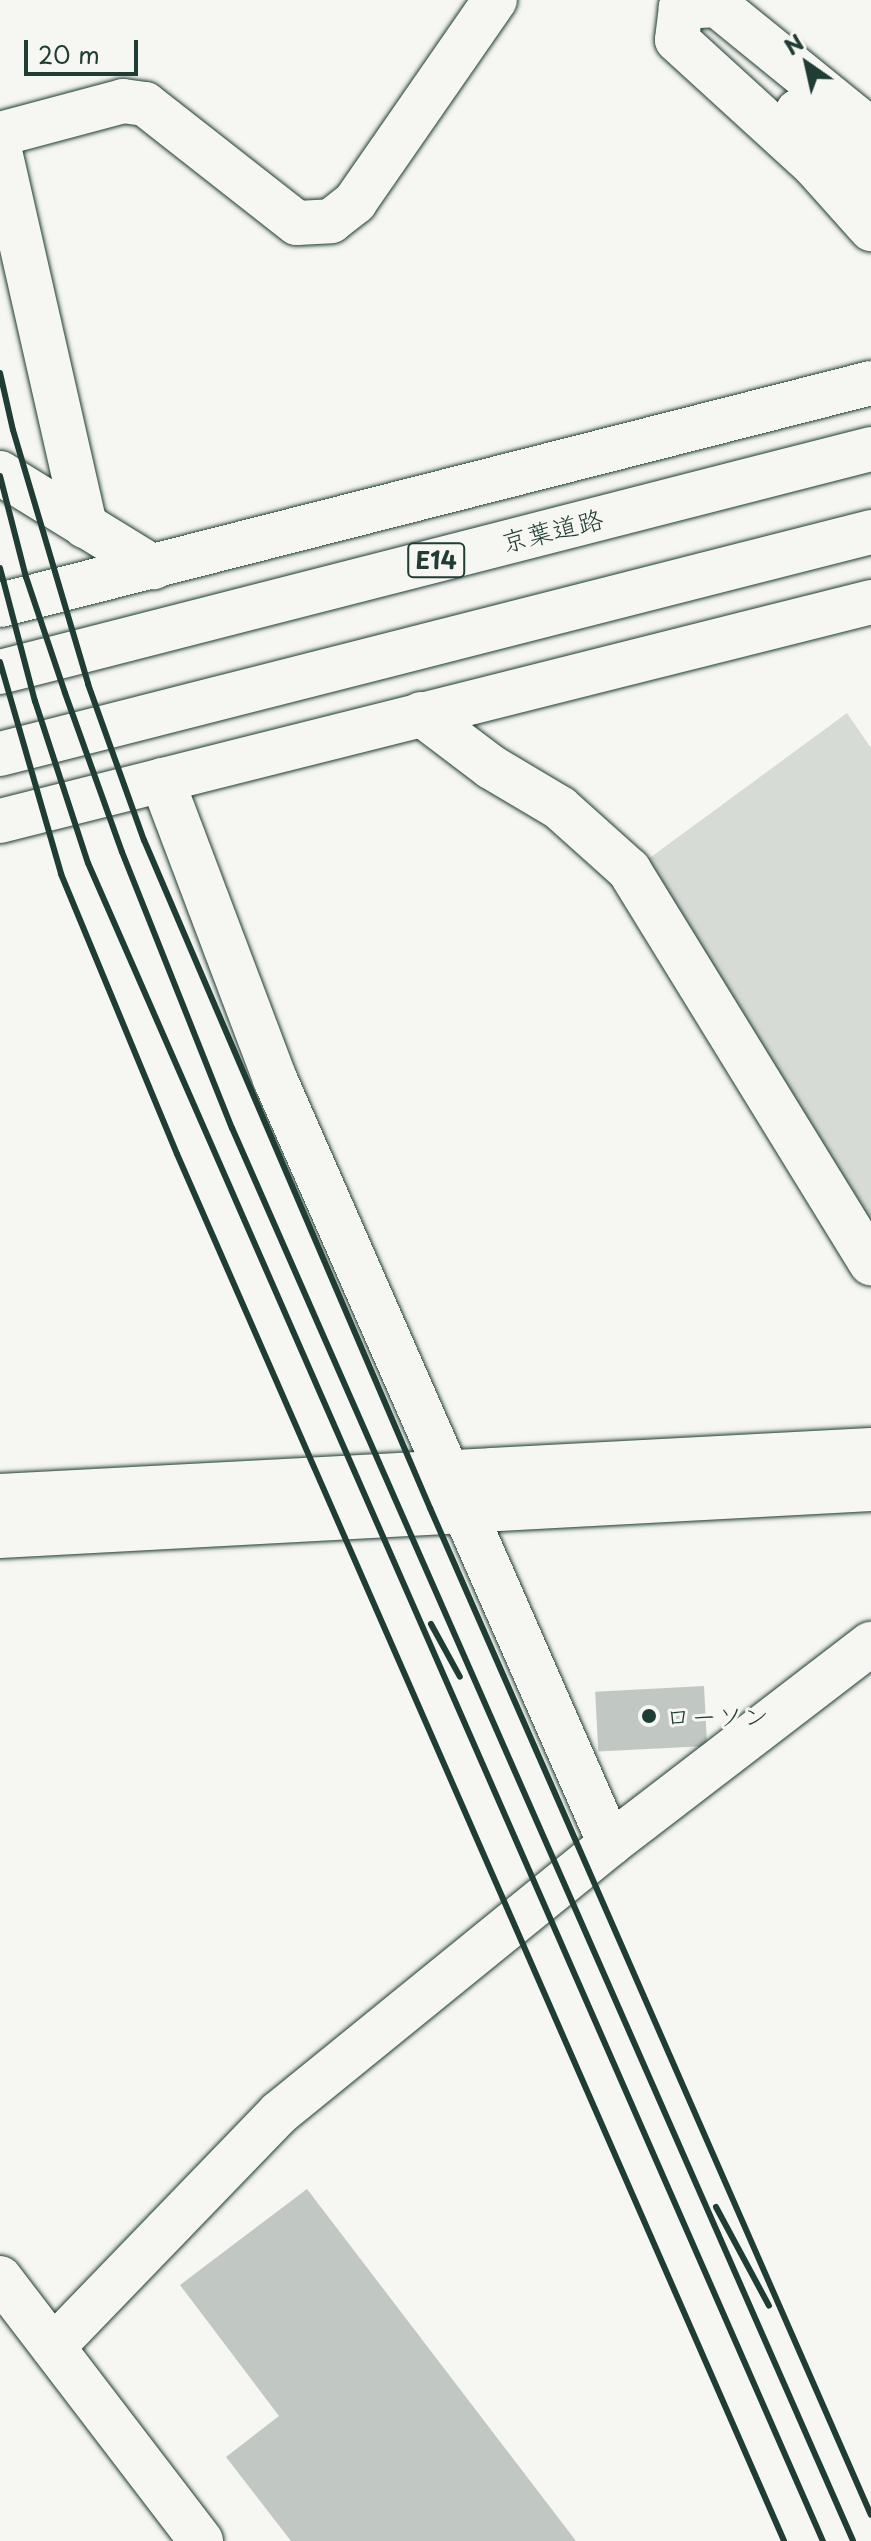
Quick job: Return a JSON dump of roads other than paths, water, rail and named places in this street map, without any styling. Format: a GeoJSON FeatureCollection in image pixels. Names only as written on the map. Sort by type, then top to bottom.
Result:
{"type":"FeatureCollection","features":[{"type":"Feature","properties":{"kind":"main road"},"geometry":{"type":"LineString","coordinates":[[0,134],[123,101],[145,104],[297,223],[331,221],[355,202],[495,0]]}},
{"type":"Feature","properties":{"kind":"main road"},"geometry":{"type":"LineString","coordinates":[[680,2],[717,5],[871,130]]}},
{"type":"Feature","properties":{"kind":"main road"},"geometry":{"type":"LineString","coordinates":[[680,2],[871,176]]}},
{"type":"Feature","properties":{"kind":"main road"},"geometry":{"type":"LineString","coordinates":[[680,2],[677,40],[814,165],[871,229]]}},
{"type":"Feature","properties":{"kind":"main road"},"geometry":{"type":"LineString","coordinates":[[0,151],[85,526]]}},
{"type":"Feature","properties":{"kind":"main road"},"geometry":{"type":"LineString","coordinates":[[0,605],[871,383]]}},
{"type":"Feature","properties":{"kind":"main road","name":"京葉道路"},"geometry":{"type":"LineString","coordinates":[[0,672],[871,449]]}},
{"type":"Feature","properties":{"kind":"main road"},"geometry":{"type":"LineString","coordinates":[[0,473],[153,567]]}},
{"type":"Feature","properties":{"kind":"main road"},"geometry":{"type":"LineString","coordinates":[[0,754],[871,532]]}},
{"type":"Feature","properties":{"kind":"main road"},"geometry":{"type":"LineString","coordinates":[[0,821],[871,602]]}},
{"type":"Feature","properties":{"kind":"main road"},"geometry":{"type":"LineString","coordinates":[[421,714],[491,767],[560,808],[629,870],[871,1264]]}},
{"type":"Feature","properties":{"kind":"main road"},"geometry":{"type":"LineString","coordinates":[[162,780],[275,1079],[610,1844]]}},
{"type":"Feature","properties":{"kind":"main road"},"geometry":{"type":"LineString","coordinates":[[0,1496],[871,1450]]}},
{"type":"Feature","properties":{"kind":"main road"},"geometry":{"type":"LineString","coordinates":[[0,1536],[871,1489]]}},
{"type":"Feature","properties":{"kind":"main road"},"geometry":{"type":"LineString","coordinates":[[53,2347],[279,2113],[610,1844],[871,1644]]}},
{"type":"Feature","properties":{"kind":"main road"},"geometry":{"type":"LineString","coordinates":[[0,2278],[201,2541]]}},
{"type":"Feature","properties":{"kind":"railway"},"geometry":{"type":"LineString","coordinates":[[0,373],[13,430],[88,684],[144,840],[430,1508],[871,2515]]}},
{"type":"Feature","properties":{"kind":"railway"},"geometry":{"type":"LineString","coordinates":[[0,476],[26,577],[65,693],[122,852],[232,1128],[853,2541]]}},
{"type":"Feature","properties":{"kind":"railway"},"geometry":{"type":"LineString","coordinates":[[0,568],[35,701],[88,863],[823,2541]]}},
{"type":"Feature","properties":{"kind":"railway"},"geometry":{"type":"LineString","coordinates":[[0,662],[61,874],[177,1154],[784,2541]]}},
{"type":"Feature","properties":{"kind":"railway"},"geometry":{"type":"LineString","coordinates":[[431,1624],[460,1677]]}},
{"type":"Feature","properties":{"kind":"railway"},"geometry":{"type":"LineString","coordinates":[[716,2207],[769,2306]]}},
{"type":"Feature","properties":{"kind":"place","name":"ローソン"},"geometry":{"type":"Point","coordinates":[649,1716]}}]}
